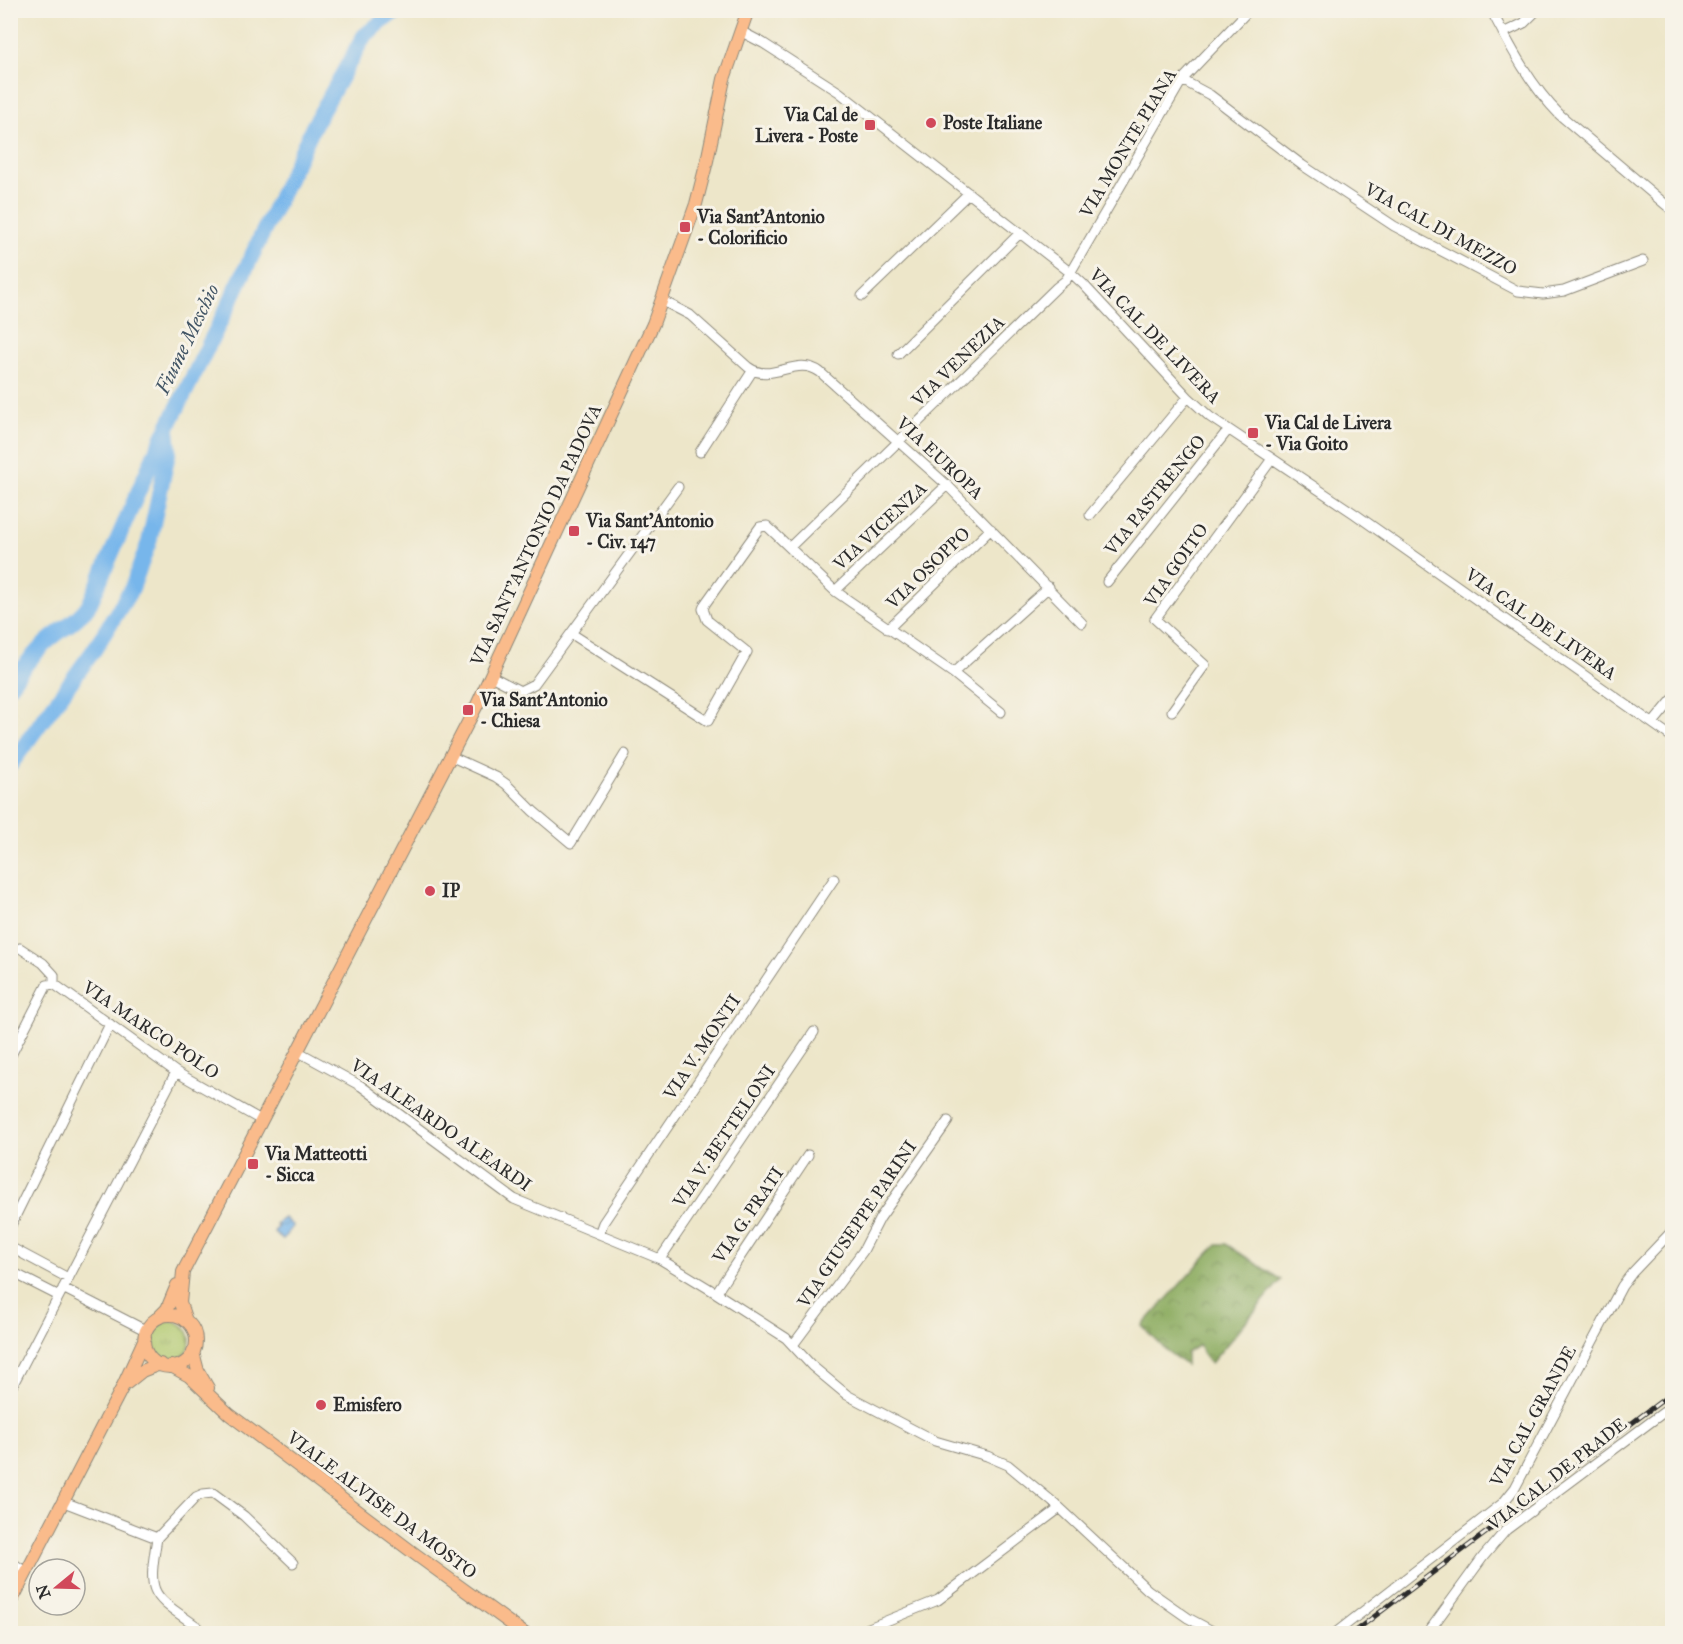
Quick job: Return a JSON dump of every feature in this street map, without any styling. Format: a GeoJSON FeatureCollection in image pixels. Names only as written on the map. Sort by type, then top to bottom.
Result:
{"type":"FeatureCollection","features":[{"type":"Feature","properties":{"kind":"main road","name":"VIA SANT'ANTONIO DA PADOVA"},"geometry":{"type":"LineString","coordinates":[[159,1317],[167,1309],[181,1275],[491,676],[663,301],[696,204],[724,79],[748,10]]}},
{"type":"Feature","properties":{"kind":"main road"},"geometry":{"type":"LineString","coordinates":[[181,1275],[180,1303],[186,1321]]}},
{"type":"Feature","properties":{"kind":"main road"},"geometry":{"type":"LineString","coordinates":[[35,1557],[122,1388],[150,1325],[159,1317],[175,1315],[186,1321],[194,1330],[196,1338],[193,1352],[184,1362],[142,1371],[122,1388]]}},
{"type":"Feature","properties":{"kind":"main road"},"geometry":{"type":"LineString","coordinates":[[146,1334],[148,1353],[166,1365]]}},
{"type":"Feature","properties":{"kind":"main road","name":"VIALE ALVISE DA MOSTO"},"geometry":{"type":"LineString","coordinates":[[193,1352],[198,1371],[219,1403]]}},
{"type":"Feature","properties":{"kind":"main road","name":"VIALE ALVISE DA MOSTO"},"geometry":{"type":"LineString","coordinates":[[166,1365],[189,1376],[229,1414],[525,1634]]}},
{"type":"Feature","properties":{"kind":"main road"},"geometry":{"type":"LineString","coordinates":[[10,1604],[27,1573]]}},
{"type":"Feature","properties":{"kind":"street","name":"VIA MONTE PIANA"},"geometry":{"type":"LineString","coordinates":[[1071,273],[1182,80],[1248,10]]}},
{"type":"Feature","properties":{"kind":"street"},"geometry":{"type":"LineString","coordinates":[[1491,10],[1527,75],[1550,104],[1672,210]]}},
{"type":"Feature","properties":{"kind":"street"},"geometry":{"type":"LineString","coordinates":[[1503,33],[1524,23],[1537,10]]}},
{"type":"Feature","properties":{"kind":"street","name":"VIA CAL DE LIVERA"},"geometry":{"type":"LineString","coordinates":[[740,31],[818,77],[1071,273],[1188,397],[1228,430],[1383,533],[1672,737]]}},
{"type":"Feature","properties":{"kind":"street","name":"VIA CAL DI MEZZO"},"geometry":{"type":"LineString","coordinates":[[1182,80],[1210,95],[1302,165],[1394,226],[1518,291],[1542,294],[1564,291],[1643,261]]}},
{"type":"Feature","properties":{"kind":"street"},"geometry":{"type":"LineString","coordinates":[[862,296],[969,193]]}},
{"type":"Feature","properties":{"kind":"street"},"geometry":{"type":"LineString","coordinates":[[898,354],[1020,233]]}},
{"type":"Feature","properties":{"kind":"street","name":"VIA VENEZIA"},"geometry":{"type":"LineString","coordinates":[[790,547],[1071,273]]}},
{"type":"Feature","properties":{"kind":"street"},"geometry":{"type":"LineString","coordinates":[[663,301],[690,315],[753,370],[700,452]]}},
{"type":"Feature","properties":{"kind":"street","name":"VIA EUROPA"},"geometry":{"type":"LineString","coordinates":[[753,370],[762,374],[802,366],[814,368],[947,486],[1082,623]]}},
{"type":"Feature","properties":{"kind":"street"},"geometry":{"type":"LineString","coordinates":[[1090,515],[1188,397]]}},
{"type":"Feature","properties":{"kind":"street","name":"VIA PASTRENGO"},"geometry":{"type":"LineString","coordinates":[[1107,582],[1228,430]]}},
{"type":"Feature","properties":{"kind":"street","name":"VIA GOITO"},"geometry":{"type":"LineString","coordinates":[[1172,711],[1205,666],[1155,619],[1272,459]]}},
{"type":"Feature","properties":{"kind":"street","name":"VIA VICENZA"},"geometry":{"type":"LineString","coordinates":[[835,591],[947,486]]}},
{"type":"Feature","properties":{"kind":"street"},"geometry":{"type":"LineString","coordinates":[[491,676],[517,690],[530,688],[572,634],[678,487]]}},
{"type":"Feature","properties":{"kind":"street"},"geometry":{"type":"LineString","coordinates":[[572,634],[708,721],[747,652],[707,620],[705,604],[760,527],[767,526],[773,529],[835,591],[953,673],[1001,711]]}},
{"type":"Feature","properties":{"kind":"street","name":"VIA OSOPPO"},"geometry":{"type":"LineString","coordinates":[[888,629],[991,529]]}},
{"type":"Feature","properties":{"kind":"street"},"geometry":{"type":"LineString","coordinates":[[953,673],[1049,587]]}},
{"type":"Feature","properties":{"kind":"street"},"geometry":{"type":"LineString","coordinates":[[1653,723],[1672,700]]}},
{"type":"Feature","properties":{"kind":"street"},"geometry":{"type":"LineString","coordinates":[[450,756],[506,784],[532,811],[571,843],[625,754]]}},
{"type":"Feature","properties":{"kind":"street","name":"VIA V. MONTI"},"geometry":{"type":"LineString","coordinates":[[599,1234],[603,1223],[834,879]]}},
{"type":"Feature","properties":{"kind":"street","name":"VIA MARCO POLO"},"geometry":{"type":"LineString","coordinates":[[20,948],[43,963],[54,975],[51,985],[177,1071],[261,1120]]}},
{"type":"Feature","properties":{"kind":"street"},"geometry":{"type":"LineString","coordinates":[[10,1057],[51,985]]}},
{"type":"Feature","properties":{"kind":"street"},"geometry":{"type":"LineString","coordinates":[[10,1227],[110,1024]]}},
{"type":"Feature","properties":{"kind":"street","name":"VIA V. BETTELONI"},"geometry":{"type":"LineString","coordinates":[[660,1259],[814,1032]]}},
{"type":"Feature","properties":{"kind":"street","name":"VIA ALEARDO ALEARDI"},"geometry":{"type":"LineString","coordinates":[[297,1051],[361,1086],[508,1195],[660,1259],[775,1330],[793,1345],[812,1366],[847,1395],[935,1441],[987,1456],[1008,1465],[1060,1508]]}},
{"type":"Feature","properties":{"kind":"street"},"geometry":{"type":"LineString","coordinates":[[10,1390],[177,1071]]}},
{"type":"Feature","properties":{"kind":"street","name":"VIA GIUSEPPE PARINI"},"geometry":{"type":"LineString","coordinates":[[793,1345],[863,1251],[880,1218],[948,1121]]}},
{"type":"Feature","properties":{"kind":"street","name":"VIA G. PRATI"},"geometry":{"type":"LineString","coordinates":[[716,1293],[808,1155]]}},
{"type":"Feature","properties":{"kind":"street","name":"VIA CAL GRANDE"},"geometry":{"type":"LineString","coordinates":[[1334,1634],[1503,1503],[1515,1488],[1622,1286],[1672,1231]]}},
{"type":"Feature","properties":{"kind":"street"},"geometry":{"type":"LineString","coordinates":[[10,1247],[68,1278]]}},
{"type":"Feature","properties":{"kind":"street"},"geometry":{"type":"LineString","coordinates":[[10,1271],[61,1292],[146,1334]]}},
{"type":"Feature","properties":{"kind":"street","name":"VIA CAL DE PRADE"},"geometry":{"type":"LineString","coordinates":[[1427,1634],[1483,1557],[1506,1530],[1672,1406]]}},
{"type":"Feature","properties":{"kind":"street"},"geometry":{"type":"LineString","coordinates":[[198,1627],[162,1602],[156,1592],[151,1572],[157,1538],[196,1497],[213,1493],[244,1516],[293,1563]]}},
{"type":"Feature","properties":{"kind":"street"},"geometry":{"type":"LineString","coordinates":[[64,1502],[157,1538]]}},
{"type":"Feature","properties":{"kind":"street"},"geometry":{"type":"LineString","coordinates":[[854,1634],[930,1604],[946,1595],[1060,1508],[1148,1590],[1188,1618],[1218,1634]]}},
{"type":"Feature","properties":{"kind":"street"},"geometry":{"type":"LineString","coordinates":[[10,1561],[27,1573]]}},
{"type":"Feature","properties":{"kind":"green space"},"geometry":{"type":"Polygon","coordinates":[[[1217,1244],[1226,1244],[1281,1280],[1211,1363],[1199,1345],[1186,1353],[1186,1365],[1167,1351],[1142,1326],[1217,1244]]]}},
{"type":"Feature","properties":{"kind":"green space"},"geometry":{"type":"Polygon","coordinates":[[[170,1321],[178,1322],[184,1327],[189,1333],[189,1349],[184,1355],[178,1360],[170,1361],[162,1360],[156,1355],[151,1349],[150,1341],[151,1333],[156,1327],[162,1322],[170,1321]]]}},
{"type":"Feature","properties":{"kind":"water"},"geometry":{"type":"Polygon","coordinates":[[[284,1218],[293,1226],[283,1239],[274,1232],[278,1226],[276,1224],[284,1218]]]}},
{"type":"Feature","properties":{"kind":"waterway","name":"Fiume Meschio"},"geometry":{"type":"LineString","coordinates":[[10,685],[37,651],[76,619],[90,603],[156,451],[314,125],[364,36],[389,16],[402,10]]}},
{"type":"Feature","properties":{"kind":"waterway"},"geometry":{"type":"LineString","coordinates":[[10,765],[94,650],[132,588],[149,542],[169,449],[167,431]]}},
{"type":"Feature","properties":{"kind":"railway"},"geometry":{"type":"LineString","coordinates":[[1351,1634],[1672,1393]]}},
{"type":"Feature","properties":{"kind":"place","name":"Poste Italiane"},"geometry":{"type":"Point","coordinates":[931,123]}},
{"type":"Feature","properties":{"kind":"place","name":"Via Cal de Livera - Poste"},"geometry":{"type":"Point","coordinates":[870,125]}},
{"type":"Feature","properties":{"kind":"place","name":"Via Sant'Antonio - Colorificio"},"geometry":{"type":"Point","coordinates":[685,227]}},
{"type":"Feature","properties":{"kind":"place","name":"Via Cal de Livera - Via Goito"},"geometry":{"type":"Point","coordinates":[1253,433]}},
{"type":"Feature","properties":{"kind":"place","name":"Via Sant'Antonio - Civ. 147"},"geometry":{"type":"Point","coordinates":[574,531]}},
{"type":"Feature","properties":{"kind":"place","name":"Via Sant'Antonio - Chiesa"},"geometry":{"type":"Point","coordinates":[468,710]}},
{"type":"Feature","properties":{"kind":"place","name":"IP"},"geometry":{"type":"Point","coordinates":[430,891]}},
{"type":"Feature","properties":{"kind":"place","name":"Via Matteotti - Sicca"},"geometry":{"type":"Point","coordinates":[253,1164]}},
{"type":"Feature","properties":{"kind":"place","name":"Emisfero"},"geometry":{"type":"Point","coordinates":[321,1405]}}]}
